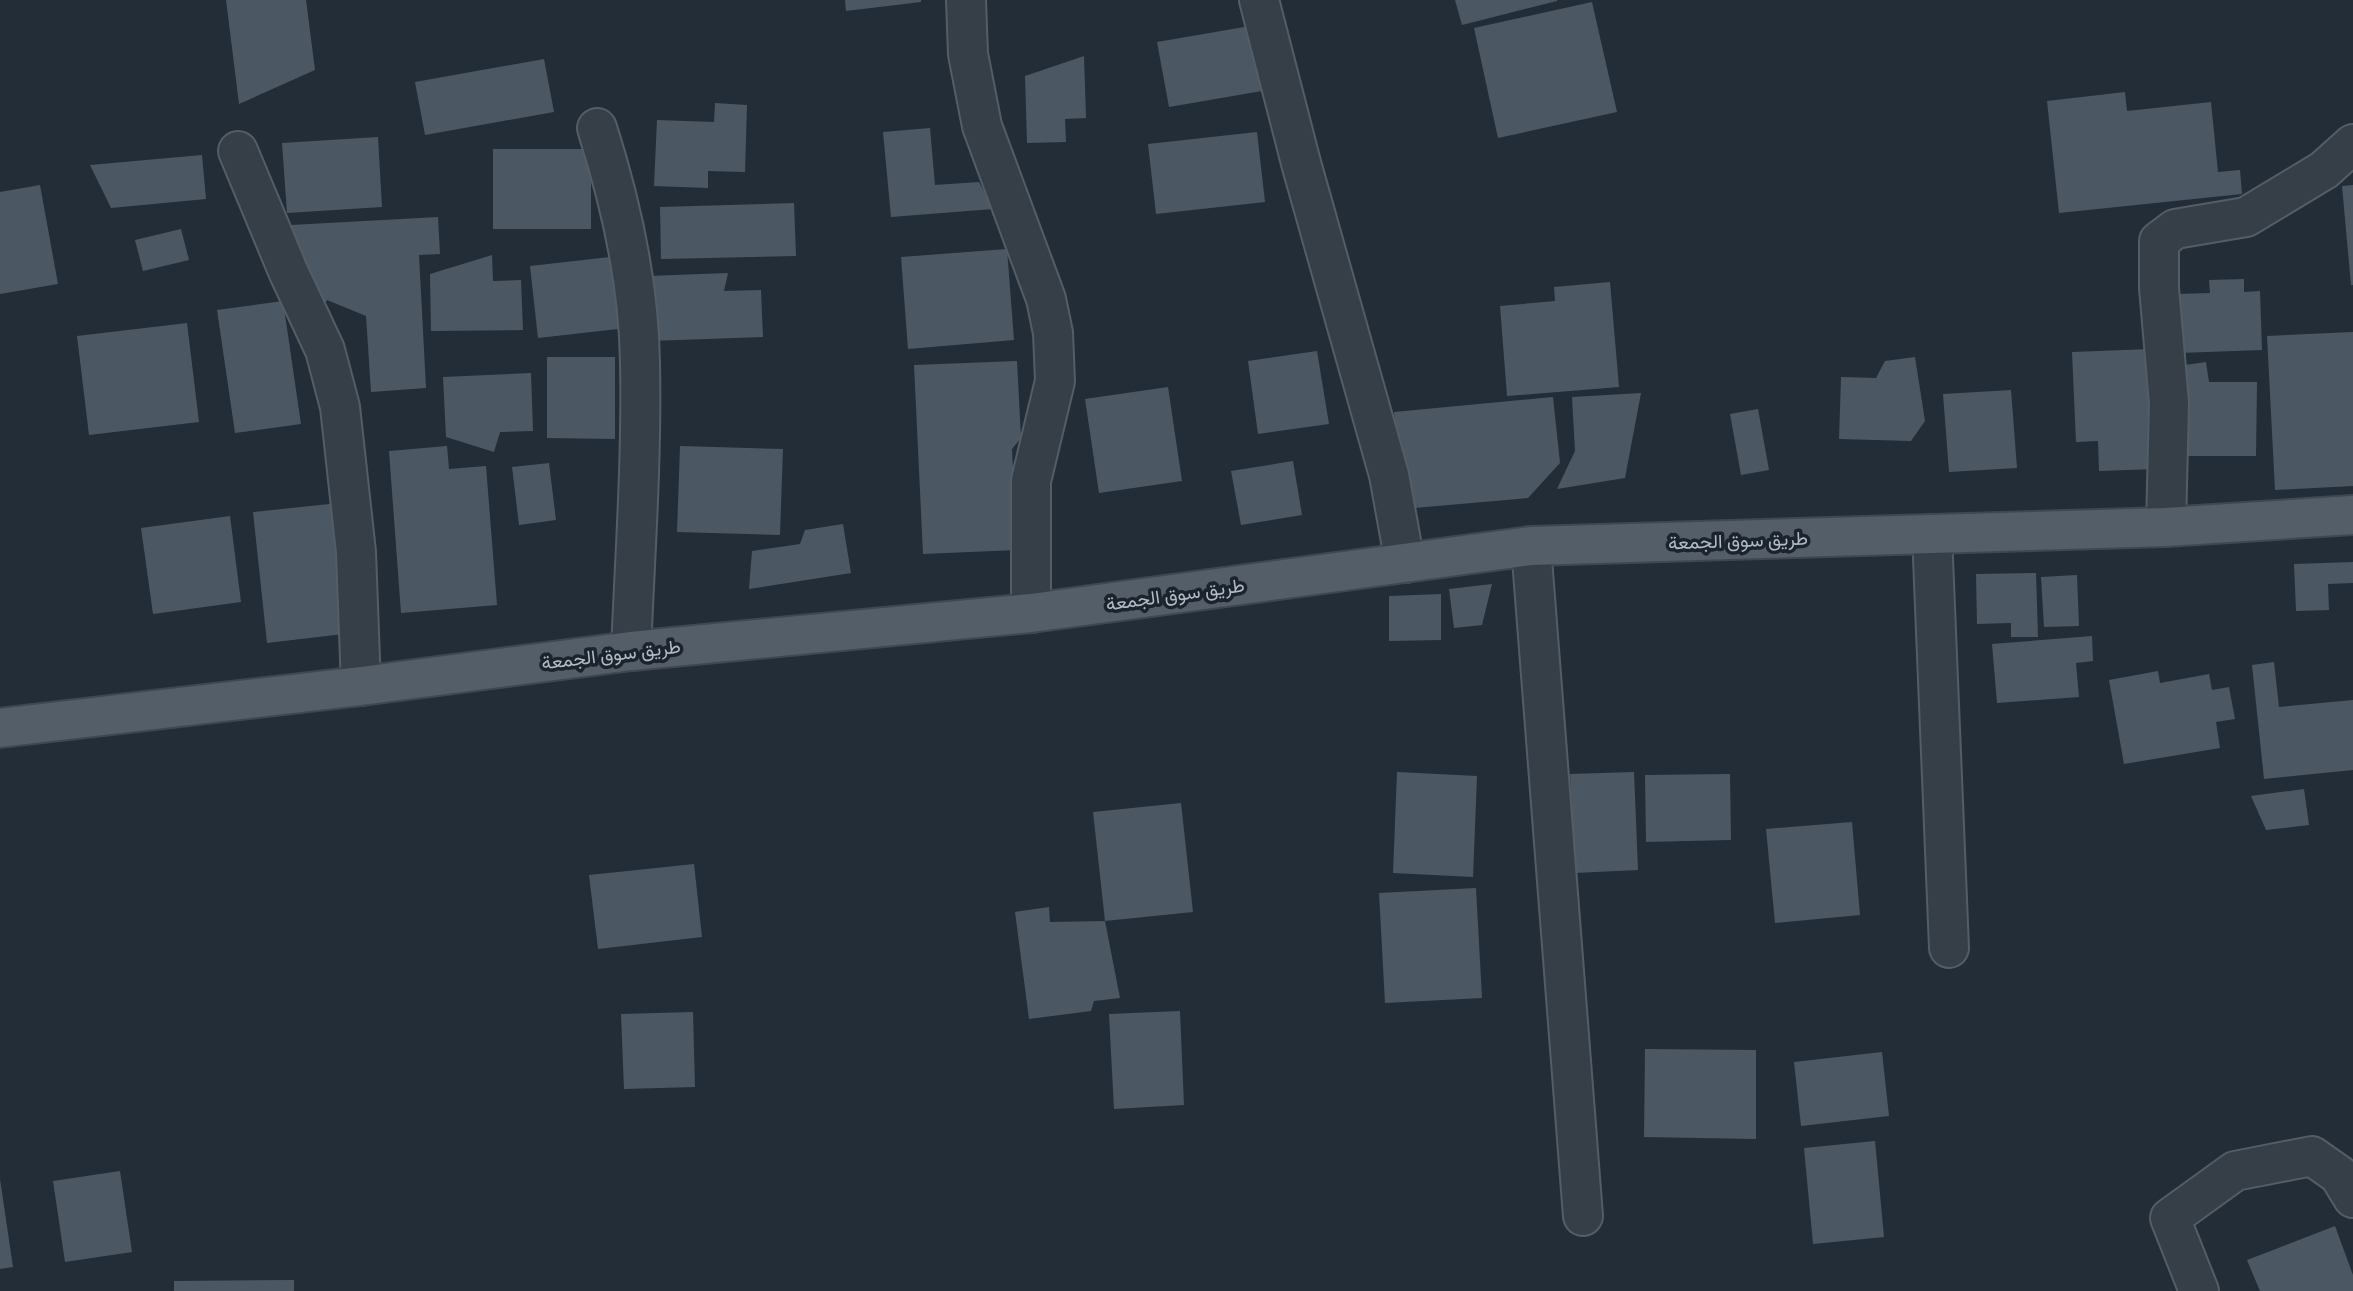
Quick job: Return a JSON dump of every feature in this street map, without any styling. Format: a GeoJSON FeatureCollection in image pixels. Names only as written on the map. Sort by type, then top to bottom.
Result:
{"type":"FeatureCollection","features":[{"type":"Feature","properties":{"kind":"main road","name":"طريق سوق الجمعة"},"geometry":{"type":"LineString","coordinates":[[0,727],[362,686],[631,650],[1031,613],[1531,546],[2166,527],[2353,515]]}},
{"type":"Feature","properties":{"kind":"street"},"geometry":{"type":"LineString","coordinates":[[966,0],[968,54],[982,125],[1046,299],[1054,332],[1055,381],[1031,481],[1031,613]]}},
{"type":"Feature","properties":{"kind":"street"},"geometry":{"type":"LineString","coordinates":[[1259,0],[1301,163],[1389,475],[1405,563]]}},
{"type":"Feature","properties":{"kind":"street"},"geometry":{"type":"LineString","coordinates":[[597,128],[614,181],[631,270],[640,362],[631,650]]}},
{"type":"Feature","properties":{"kind":"street"},"geometry":{"type":"LineString","coordinates":[[2166,527],[2169,403],[2159,288],[2159,241],[2175,229],[2246,217],[2324,170],[2353,144]]}},
{"type":"Feature","properties":{"kind":"street"},"geometry":{"type":"LineString","coordinates":[[238,151],[288,271],[325,350],[340,407],[356,552],[362,686]]}},
{"type":"Feature","properties":{"kind":"street"},"geometry":{"type":"LineString","coordinates":[[1932,534],[1949,948]]}},
{"type":"Feature","properties":{"kind":"street"},"geometry":{"type":"LineString","coordinates":[[1531,546],[1583,1216]]}},
{"type":"Feature","properties":{"kind":"street"},"geometry":{"type":"LineString","coordinates":[[2199,1291],[2170,1217],[2235,1171],[2312,1156],[2339,1175],[2353,1198]]}},
{"type":"Feature","properties":{"kind":"building"},"geometry":{"type":"Polygon","coordinates":[[[226,0],[306,0],[315,70],[239,104],[226,0]]]}},
{"type":"Feature","properties":{"kind":"building"},"geometry":{"type":"Polygon","coordinates":[[[845,0],[921,0],[921,2],[846,11],[845,0]]]}},
{"type":"Feature","properties":{"kind":"building"},"geometry":{"type":"Polygon","coordinates":[[[1455,0],[1557,0],[1557,1],[1462,25],[1455,0]]]}},
{"type":"Feature","properties":{"kind":"building"},"geometry":{"type":"Polygon","coordinates":[[[1592,2],[1617,112],[1498,138],[1474,28],[1592,2]]]}},
{"type":"Feature","properties":{"kind":"building"},"geometry":{"type":"Polygon","coordinates":[[[1262,24],[1273,89],[1169,107],[1157,42],[1262,24]]]}},
{"type":"Feature","properties":{"kind":"building"},"geometry":{"type":"Polygon","coordinates":[[[1084,56],[1086,118],[1065,119],[1066,142],[1027,143],[1025,76],[1084,56]]]}},
{"type":"Feature","properties":{"kind":"building"},"geometry":{"type":"Polygon","coordinates":[[[544,59],[554,112],[425,135],[415,82],[544,59]]]}},
{"type":"Feature","properties":{"kind":"building"},"geometry":{"type":"Polygon","coordinates":[[[2125,92],[2127,111],[2211,102],[2218,172],[2240,170],[2242,194],[2059,213],[2047,101],[2125,92]]]}},
{"type":"Feature","properties":{"kind":"building"},"geometry":{"type":"Polygon","coordinates":[[[715,103],[747,105],[745,172],[708,171],[708,188],[654,186],[657,120],[714,122],[715,103]]]}},
{"type":"Feature","properties":{"kind":"building"},"geometry":{"type":"Polygon","coordinates":[[[930,128],[935,185],[979,182],[993,209],[891,217],[883,132],[930,128]]]}},
{"type":"Feature","properties":{"kind":"building"},"geometry":{"type":"Polygon","coordinates":[[[1257,132],[1265,202],[1156,214],[1148,144],[1257,132]]]}},
{"type":"Feature","properties":{"kind":"building"},"geometry":{"type":"Polygon","coordinates":[[[378,137],[382,207],[287,213],[282,143],[378,137]]]}},
{"type":"Feature","properties":{"kind":"building"},"geometry":{"type":"Polygon","coordinates":[[[493,149],[591,149],[591,229],[493,229],[493,149]]]}},
{"type":"Feature","properties":{"kind":"building"},"geometry":{"type":"Polygon","coordinates":[[[202,155],[206,199],[111,208],[90,165],[202,155]]]}},
{"type":"Feature","properties":{"kind":"building"},"geometry":{"type":"Polygon","coordinates":[[[40,185],[58,284],[0,294],[0,192],[40,185]]]}},
{"type":"Feature","properties":{"kind":"building"},"geometry":{"type":"Polygon","coordinates":[[[2353,185],[2353,285],[2351,285],[2342,186],[2353,185]]]}},
{"type":"Feature","properties":{"kind":"building"},"geometry":{"type":"Polygon","coordinates":[[[794,203],[796,256],[661,259],[660,207],[794,203]]]}},
{"type":"Feature","properties":{"kind":"building"},"geometry":{"type":"Polygon","coordinates":[[[438,217],[440,254],[419,255],[426,388],[371,392],[366,316],[327,300],[322,310],[291,225],[438,217]]]}},
{"type":"Feature","properties":{"kind":"building"},"geometry":{"type":"Polygon","coordinates":[[[181,229],[189,260],[143,271],[135,240],[181,229]]]}},
{"type":"Feature","properties":{"kind":"building"},"geometry":{"type":"Polygon","coordinates":[[[1007,249],[1014,340],[908,349],[901,257],[1007,249]]]}},
{"type":"Feature","properties":{"kind":"building"},"geometry":{"type":"Polygon","coordinates":[[[492,255],[493,281],[521,280],[523,330],[431,331],[430,274],[492,255]]]}},
{"type":"Feature","properties":{"kind":"building"},"geometry":{"type":"Polygon","coordinates":[[[619,256],[627,328],[538,338],[530,266],[619,256]]]}},
{"type":"Feature","properties":{"kind":"building"},"geometry":{"type":"Polygon","coordinates":[[[728,273],[724,291],[761,290],[763,337],[650,341],[648,276],[728,273]]]}},
{"type":"Feature","properties":{"kind":"building"},"geometry":{"type":"Polygon","coordinates":[[[2244,279],[2244,292],[2260,291],[2262,350],[2179,353],[2178,294],[2210,293],[2209,280],[2244,279]]]}},
{"type":"Feature","properties":{"kind":"building"},"geometry":{"type":"Polygon","coordinates":[[[1610,282],[1619,387],[1507,396],[1500,306],[1555,301],[1554,287],[1610,282]]]}},
{"type":"Feature","properties":{"kind":"building"},"geometry":{"type":"Polygon","coordinates":[[[283,301],[301,424],[235,433],[217,310],[283,301]]]}},
{"type":"Feature","properties":{"kind":"building"},"geometry":{"type":"Polygon","coordinates":[[[187,323],[199,422],[89,435],[77,336],[187,323]]]}},
{"type":"Feature","properties":{"kind":"building"},"geometry":{"type":"Polygon","coordinates":[[[2353,332],[2353,486],[2275,490],[2267,336],[2353,332]]]}},
{"type":"Feature","properties":{"kind":"building"},"geometry":{"type":"Polygon","coordinates":[[[2151,349],[2156,469],[2099,471],[2098,441],[2076,442],[2072,352],[2151,349]]]}},
{"type":"Feature","properties":{"kind":"building"},"geometry":{"type":"Polygon","coordinates":[[[1317,351],[1329,424],[1258,434],[1248,361],[1317,351]]]}},
{"type":"Feature","properties":{"kind":"building"},"geometry":{"type":"Polygon","coordinates":[[[547,357],[615,357],[615,439],[547,438],[547,357]]]}},
{"type":"Feature","properties":{"kind":"building"},"geometry":{"type":"Polygon","coordinates":[[[1915,357],[1925,421],[1911,441],[1839,439],[1841,377],[1876,378],[1885,361],[1915,357]]]}},
{"type":"Feature","properties":{"kind":"building"},"geometry":{"type":"Polygon","coordinates":[[[1017,361],[1021,438],[1012,449],[1017,550],[923,554],[914,365],[1017,361]]]}},
{"type":"Feature","properties":{"kind":"building"},"geometry":{"type":"Polygon","coordinates":[[[2206,362],[2209,382],[2257,382],[2256,456],[2188,456],[2185,365],[2206,362]]]}},
{"type":"Feature","properties":{"kind":"building"},"geometry":{"type":"Polygon","coordinates":[[[531,373],[533,431],[500,432],[494,452],[446,437],[443,377],[531,373]]]}},
{"type":"Feature","properties":{"kind":"building"},"geometry":{"type":"Polygon","coordinates":[[[1168,387],[1182,481],[1099,493],[1085,399],[1168,387]]]}},
{"type":"Feature","properties":{"kind":"building"},"geometry":{"type":"Polygon","coordinates":[[[2011,390],[2017,468],[1949,472],[1943,394],[2011,390]]]}},
{"type":"Feature","properties":{"kind":"building"},"geometry":{"type":"Polygon","coordinates":[[[1641,393],[1625,478],[1557,489],[1575,451],[1572,397],[1641,393]]]}},
{"type":"Feature","properties":{"kind":"building"},"geometry":{"type":"Polygon","coordinates":[[[1553,397],[1560,463],[1528,498],[1403,509],[1394,412],[1553,397]]]}},
{"type":"Feature","properties":{"kind":"building"},"geometry":{"type":"Polygon","coordinates":[[[1758,409],[1769,470],[1741,475],[1730,414],[1758,409]]]}},
{"type":"Feature","properties":{"kind":"building"},"geometry":{"type":"Polygon","coordinates":[[[447,446],[449,469],[486,466],[497,605],[401,613],[389,451],[447,446]]]}},
{"type":"Feature","properties":{"kind":"building"},"geometry":{"type":"Polygon","coordinates":[[[680,446],[783,449],[780,535],[677,532],[680,446]]]}},
{"type":"Feature","properties":{"kind":"building"},"geometry":{"type":"Polygon","coordinates":[[[1293,461],[1302,515],[1241,525],[1231,471],[1293,461]]]}},
{"type":"Feature","properties":{"kind":"building"},"geometry":{"type":"Polygon","coordinates":[[[549,463],[556,520],[519,525],[512,467],[549,463]]]}},
{"type":"Feature","properties":{"kind":"building"},"geometry":{"type":"Polygon","coordinates":[[[339,503],[352,633],[267,643],[253,512],[339,503]]]}},
{"type":"Feature","properties":{"kind":"building"},"geometry":{"type":"Polygon","coordinates":[[[230,516],[241,602],[153,614],[141,528],[230,516]]]}},
{"type":"Feature","properties":{"kind":"building"},"geometry":{"type":"Polygon","coordinates":[[[843,524],[851,573],[749,589],[752,551],[800,544],[805,530],[843,524]]]}},
{"type":"Feature","properties":{"kind":"building"},"geometry":{"type":"Polygon","coordinates":[[[2353,562],[2353,583],[2328,584],[2329,610],[2296,611],[2294,564],[2353,562]]]}},
{"type":"Feature","properties":{"kind":"building"},"geometry":{"type":"Polygon","coordinates":[[[2036,573],[2038,637],[2011,637],[2011,623],[1977,624],[1976,574],[2036,573]]]}},
{"type":"Feature","properties":{"kind":"building"},"geometry":{"type":"Polygon","coordinates":[[[2077,575],[2079,626],[2044,627],[2041,577],[2077,575]]]}},
{"type":"Feature","properties":{"kind":"building"},"geometry":{"type":"Polygon","coordinates":[[[1492,584],[1482,625],[1454,628],[1449,589],[1492,584]]]}},
{"type":"Feature","properties":{"kind":"building"},"geometry":{"type":"Polygon","coordinates":[[[1441,594],[1441,640],[1389,641],[1389,596],[1441,594]]]}},
{"type":"Feature","properties":{"kind":"building"},"geometry":{"type":"Polygon","coordinates":[[[2092,636],[2093,661],[2076,663],[2079,697],[1997,703],[1992,644],[2092,636]]]}},
{"type":"Feature","properties":{"kind":"building"},"geometry":{"type":"Polygon","coordinates":[[[2274,662],[2279,707],[2353,700],[2353,770],[2264,779],[2252,665],[2274,662]]]}},
{"type":"Feature","properties":{"kind":"building"},"geometry":{"type":"Polygon","coordinates":[[[2158,671],[2160,683],[2209,674],[2212,690],[2229,687],[2235,719],[2216,722],[2220,748],[2124,764],[2109,680],[2158,671]]]}},
{"type":"Feature","properties":{"kind":"building"},"geometry":{"type":"Polygon","coordinates":[[[1397,772],[1477,776],[1473,877],[1393,873],[1397,772]]]}},
{"type":"Feature","properties":{"kind":"building"},"geometry":{"type":"Polygon","coordinates":[[[1634,772],[1638,870],[1575,873],[1570,774],[1634,772]]]}},
{"type":"Feature","properties":{"kind":"building"},"geometry":{"type":"Polygon","coordinates":[[[1730,774],[1731,840],[1646,842],[1645,775],[1730,774]]]}},
{"type":"Feature","properties":{"kind":"building"},"geometry":{"type":"Polygon","coordinates":[[[2304,789],[2309,825],[2266,830],[2251,796],[2304,789]]]}},
{"type":"Feature","properties":{"kind":"building"},"geometry":{"type":"Polygon","coordinates":[[[1181,803],[1193,912],[1105,921],[1093,812],[1181,803]]]}},
{"type":"Feature","properties":{"kind":"building"},"geometry":{"type":"Polygon","coordinates":[[[1852,822],[1860,915],[1775,923],[1766,829],[1852,822]]]}},
{"type":"Feature","properties":{"kind":"building"},"geometry":{"type":"Polygon","coordinates":[[[694,864],[702,937],[598,949],[589,875],[694,864]]]}},
{"type":"Feature","properties":{"kind":"building"},"geometry":{"type":"Polygon","coordinates":[[[1476,888],[1482,998],[1385,1003],[1379,893],[1476,888]]]}},
{"type":"Feature","properties":{"kind":"building"},"geometry":{"type":"Polygon","coordinates":[[[1049,907],[1050,922],[1105,921],[1120,998],[1094,1001],[1091,1011],[1029,1019],[1015,912],[1049,907]]]}},
{"type":"Feature","properties":{"kind":"building"},"geometry":{"type":"Polygon","coordinates":[[[1180,1011],[1184,1105],[1114,1109],[1109,1014],[1180,1011]]]}},
{"type":"Feature","properties":{"kind":"building"},"geometry":{"type":"Polygon","coordinates":[[[693,1012],[695,1087],[624,1089],[621,1014],[693,1012]]]}},
{"type":"Feature","properties":{"kind":"building"},"geometry":{"type":"Polygon","coordinates":[[[1645,1049],[1756,1050],[1756,1139],[1644,1137],[1645,1049]]]}},
{"type":"Feature","properties":{"kind":"building"},"geometry":{"type":"Polygon","coordinates":[[[1882,1052],[1889,1116],[1801,1126],[1794,1062],[1882,1052]]]}},
{"type":"Feature","properties":{"kind":"building"},"geometry":{"type":"Polygon","coordinates":[[[1875,1141],[1884,1237],[1813,1244],[1804,1148],[1875,1141]]]}},
{"type":"Feature","properties":{"kind":"building"},"geometry":{"type":"Polygon","coordinates":[[[120,1171],[132,1252],[65,1262],[53,1181],[120,1171]]]}},
{"type":"Feature","properties":{"kind":"building"},"geometry":{"type":"Polygon","coordinates":[[[0,1179],[13,1267],[0,1269],[0,1179]]]}},
{"type":"Feature","properties":{"kind":"building"},"geometry":{"type":"Polygon","coordinates":[[[2335,1226],[2353,1275],[2353,1291],[2260,1291],[2247,1260],[2335,1226]]]}},
{"type":"Feature","properties":{"kind":"building"},"geometry":{"type":"Polygon","coordinates":[[[294,1280],[294,1291],[174,1291],[174,1281],[294,1280]]]}}]}
